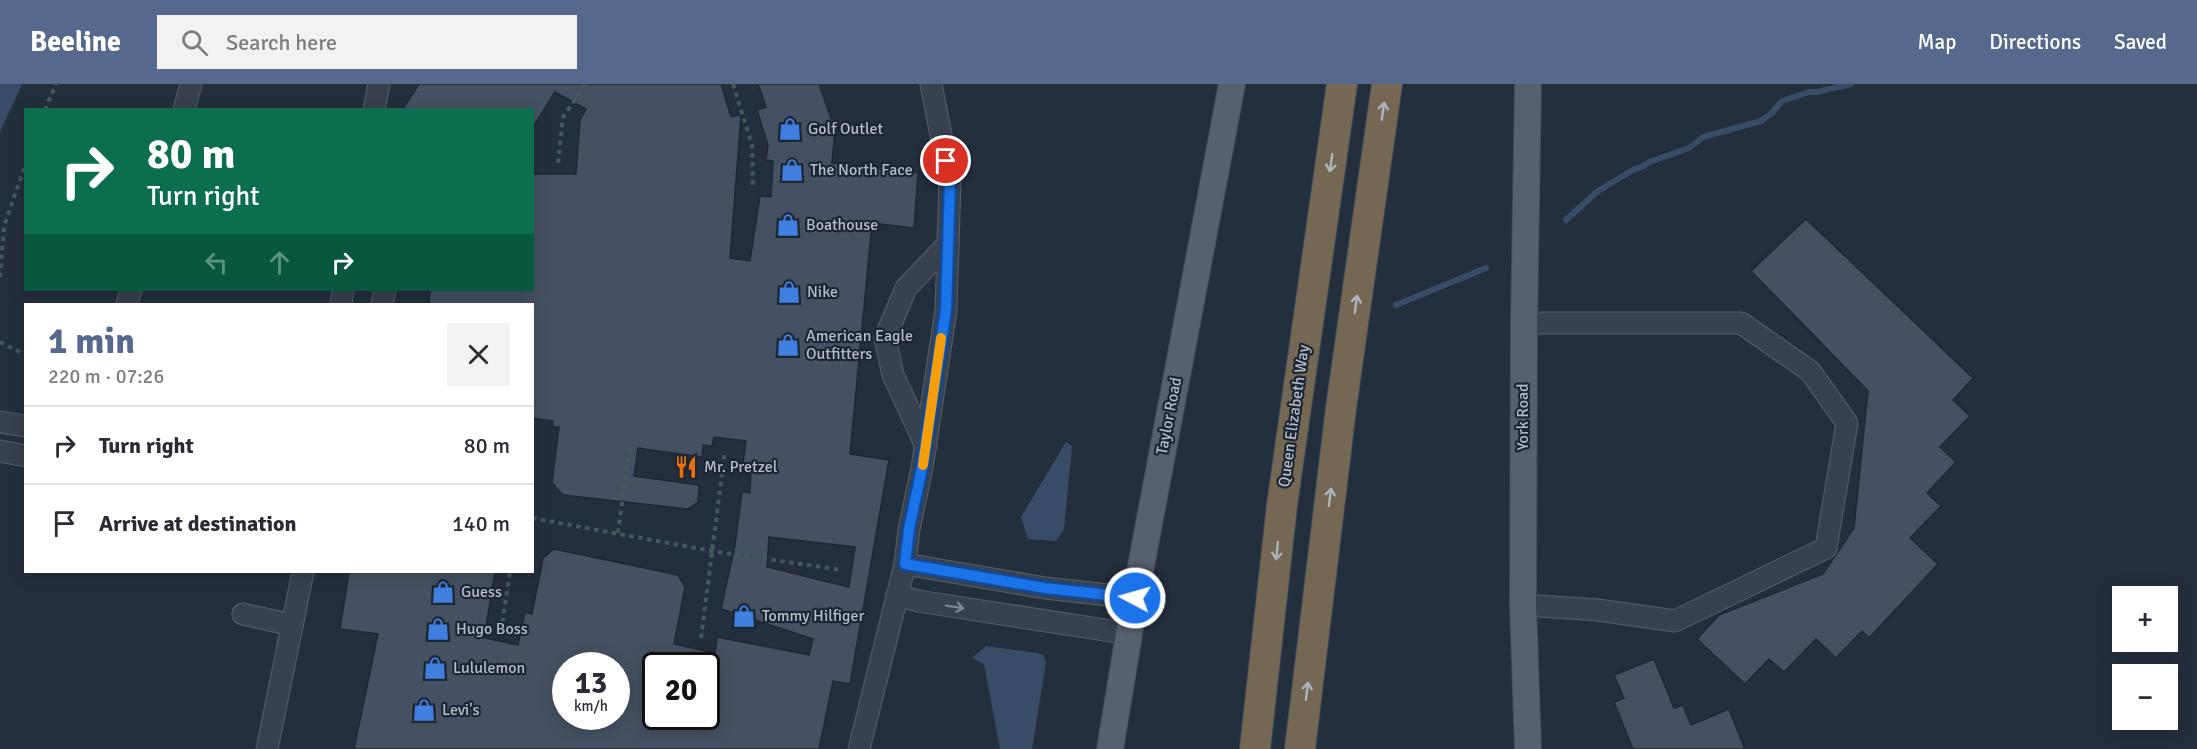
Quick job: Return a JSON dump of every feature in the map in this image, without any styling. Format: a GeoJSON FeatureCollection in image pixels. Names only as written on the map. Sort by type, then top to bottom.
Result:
{"type":"FeatureCollection","features":[{"type":"Feature","properties":{"kind":"highway","name":"Queen Elizabeth Way"},"geometry":{"type":"LineString","coordinates":[[1255,749],[1282,505],[1342,84]]}},
{"type":"Feature","properties":{"kind":"highway"},"geometry":{"type":"LineString","coordinates":[[1300,749],[1343,396],[1387,84]]}},
{"type":"Feature","properties":{"kind":"main road","name":"Taylor Road"},"geometry":{"type":"LineString","coordinates":[[1110,749],[1135,598],[1232,84]]}},
{"type":"Feature","properties":{"kind":"main road","name":"York Road"},"geometry":{"type":"LineString","coordinates":[[1528,84],[1523,605],[1528,749]]}},
{"type":"Feature","properties":{"kind":"street"},"geometry":{"type":"LineString","coordinates":[[185,108],[191,84]]}},
{"type":"Feature","properties":{"kind":"street"},"geometry":{"type":"LineString","coordinates":[[374,108],[379,84]]}},
{"type":"Feature","properties":{"kind":"street"},"geometry":{"type":"LineString","coordinates":[[859,749],[905,564],[909,529],[926,447],[946,310],[950,181],[931,84]]}},
{"type":"Feature","properties":{"kind":"street"},"geometry":{"type":"LineString","coordinates":[[926,447],[892,375],[885,338],[906,288],[948,244]]}},
{"type":"Feature","properties":{"kind":"street"},"geometry":{"type":"LineString","coordinates":[[1523,605],[1607,611],[1675,621],[1826,548],[1847,423],[1810,371],[1741,323],[1524,323]]}},
{"type":"Feature","properties":{"kind":"street"},"geometry":{"type":"LineString","coordinates":[[0,422],[24,426]]}},
{"type":"Feature","properties":{"kind":"street"},"geometry":{"type":"LineString","coordinates":[[0,451],[24,456]]}},
{"type":"Feature","properties":{"kind":"street"},"geometry":{"type":"LineString","coordinates":[[905,564],[1045,588],[1135,598]]}},
{"type":"Feature","properties":{"kind":"street"},"geometry":{"type":"LineString","coordinates":[[267,749],[303,573]]}},
{"type":"Feature","properties":{"kind":"street"},"geometry":{"type":"LineString","coordinates":[[897,595],[918,601],[1130,634]]}},
{"type":"Feature","properties":{"kind":"street"},"geometry":{"type":"LineString","coordinates":[[243,614],[292,625]]}},
{"type":"Feature","properties":{"kind":"path"},"geometry":{"type":"LineString","coordinates":[[46,108],[56,84]]}},
{"type":"Feature","properties":{"kind":"path"},"geometry":{"type":"LineString","coordinates":[[558,163],[562,117],[586,84]]}},
{"type":"Feature","properties":{"kind":"path"},"geometry":{"type":"LineString","coordinates":[[733,84],[752,146],[753,189]]}},
{"type":"Feature","properties":{"kind":"path"},"geometry":{"type":"LineString","coordinates":[[0,277],[4,226],[24,168]]}},
{"type":"Feature","properties":{"kind":"path"},"geometry":{"type":"LineString","coordinates":[[0,342],[24,354]]}},
{"type":"Feature","properties":{"kind":"path"},"geometry":{"type":"LineString","coordinates":[[618,533],[630,443]]}},
{"type":"Feature","properties":{"kind":"path"},"geometry":{"type":"LineString","coordinates":[[701,638],[724,451]]}},
{"type":"Feature","properties":{"kind":"path"},"geometry":{"type":"LineString","coordinates":[[534,518],[712,551],[842,570]]}},
{"type":"Feature","properties":{"kind":"path"},"geometry":{"type":"LineString","coordinates":[[501,631],[510,573]]}},
{"type":"Feature","properties":{"kind":"water"},"geometry":{"type":"Polygon","coordinates":[[[0,84],[22,84],[0,132],[0,84]]]}},
{"type":"Feature","properties":{"kind":"water"},"geometry":{"type":"Polygon","coordinates":[[[1066,442],[1072,446],[1064,529],[1056,541],[1028,539],[1021,517],[1066,442]]]}},
{"type":"Feature","properties":{"kind":"water"},"geometry":{"type":"Polygon","coordinates":[[[986,646],[1043,655],[1046,662],[1032,749],[1000,749],[984,664],[972,658],[986,646]]]}},
{"type":"Feature","properties":{"kind":"building"},"geometry":{"type":"Polygon","coordinates":[[[419,84],[721,84],[731,117],[741,115],[730,258],[750,261],[760,196],[771,197],[773,161],[766,160],[768,145],[757,110],[766,107],[758,84],[819,84],[835,130],[832,163],[918,173],[914,228],[872,223],[850,454],[889,460],[850,684],[833,681],[819,749],[354,749],[378,634],[340,629],[349,573],[495,573],[484,638],[518,645],[525,612],[532,614],[543,558],[554,549],[678,575],[685,587],[674,644],[710,652],[642,652],[642,730],[720,730],[720,652],[715,652],[717,637],[809,655],[813,639],[721,609],[735,545],[742,492],[750,493],[751,464],[743,463],[746,441],[714,437],[712,446],[703,445],[702,457],[638,448],[634,476],[699,485],[698,502],[688,509],[563,495],[552,483],[559,427],[553,427],[553,421],[534,418],[534,303],[429,303],[430,291],[534,291],[534,174],[576,174],[580,120],[586,109],[555,92],[534,126],[534,108],[403,108],[419,84]],[[769,537],[767,567],[849,587],[855,547],[769,537]]]}},
{"type":"Feature","properties":{"kind":"building"},"geometry":{"type":"Polygon","coordinates":[[[1806,219],[1973,378],[1953,400],[1970,416],[1940,447],[1956,462],[1927,493],[1941,506],[1910,538],[1938,564],[1869,638],[1862,631],[1836,658],[1816,639],[1784,672],[1769,659],[1745,684],[1697,639],[1719,615],[1823,574],[1854,528],[1868,391],[1751,271],[1806,219]]]}},
{"type":"Feature","properties":{"kind":"building"},"geometry":{"type":"Polygon","coordinates":[[[1654,659],[1674,708],[1683,705],[1691,725],[1729,709],[1745,749],[1633,749],[1614,702],[1624,698],[1614,675],[1654,659]]]}},
{"type":"Feature","properties":{"kind":"waterway"},"geometry":{"type":"LineString","coordinates":[[1566,220],[1598,191],[1649,162],[1689,148],[1703,137],[1761,121],[1771,114],[1782,101],[1809,92],[1851,84]]}},
{"type":"Feature","properties":{"kind":"waterway"},"geometry":{"type":"LineString","coordinates":[[1396,305],[1486,268]]}},
{"type":"Feature","properties":{"kind":"slow traffic"},"geometry":{"type":"LineString","coordinates":[[923,465],[941,338]]}},
{"type":"Feature","properties":{"kind":"place","name":"Golf Outlet"},"geometry":{"type":"Point","coordinates":[790,129]}},
{"type":"Feature","properties":{"kind":"place","name":"The North Face"},"geometry":{"type":"Point","coordinates":[792,170]}},
{"type":"Feature","properties":{"kind":"place","name":"Boathouse"},"geometry":{"type":"Point","coordinates":[788,225]}},
{"type":"Feature","properties":{"kind":"place","name":"Nike"},"geometry":{"type":"Point","coordinates":[789,292]}},
{"type":"Feature","properties":{"kind":"place","name":"American Eagle Outfitters"},"geometry":{"type":"Point","coordinates":[788,345]}},
{"type":"Feature","properties":{"kind":"place","name":"Mr. Pretzel"},"geometry":{"type":"Point","coordinates":[686,467]}},
{"type":"Feature","properties":{"kind":"place","name":"Guess"},"geometry":{"type":"Point","coordinates":[443,592]}},
{"type":"Feature","properties":{"kind":"place","name":"Tommy Hilfiger"},"geometry":{"type":"Point","coordinates":[744,616]}},
{"type":"Feature","properties":{"kind":"place","name":"Hugo Boss"},"geometry":{"type":"Point","coordinates":[438,629]}},
{"type":"Feature","properties":{"kind":"place","name":"Lululemon"},"geometry":{"type":"Point","coordinates":[435,668]}},
{"type":"Feature","properties":{"kind":"place","name":"Levi's"},"geometry":{"type":"Point","coordinates":[424,710]}},
{"type":"Feature","properties":{"kind":"route"},"geometry":{"type":"LineString","coordinates":[[946,161],[950,181],[946,310],[905,564],[1045,588],[1135,598]]}}]}
